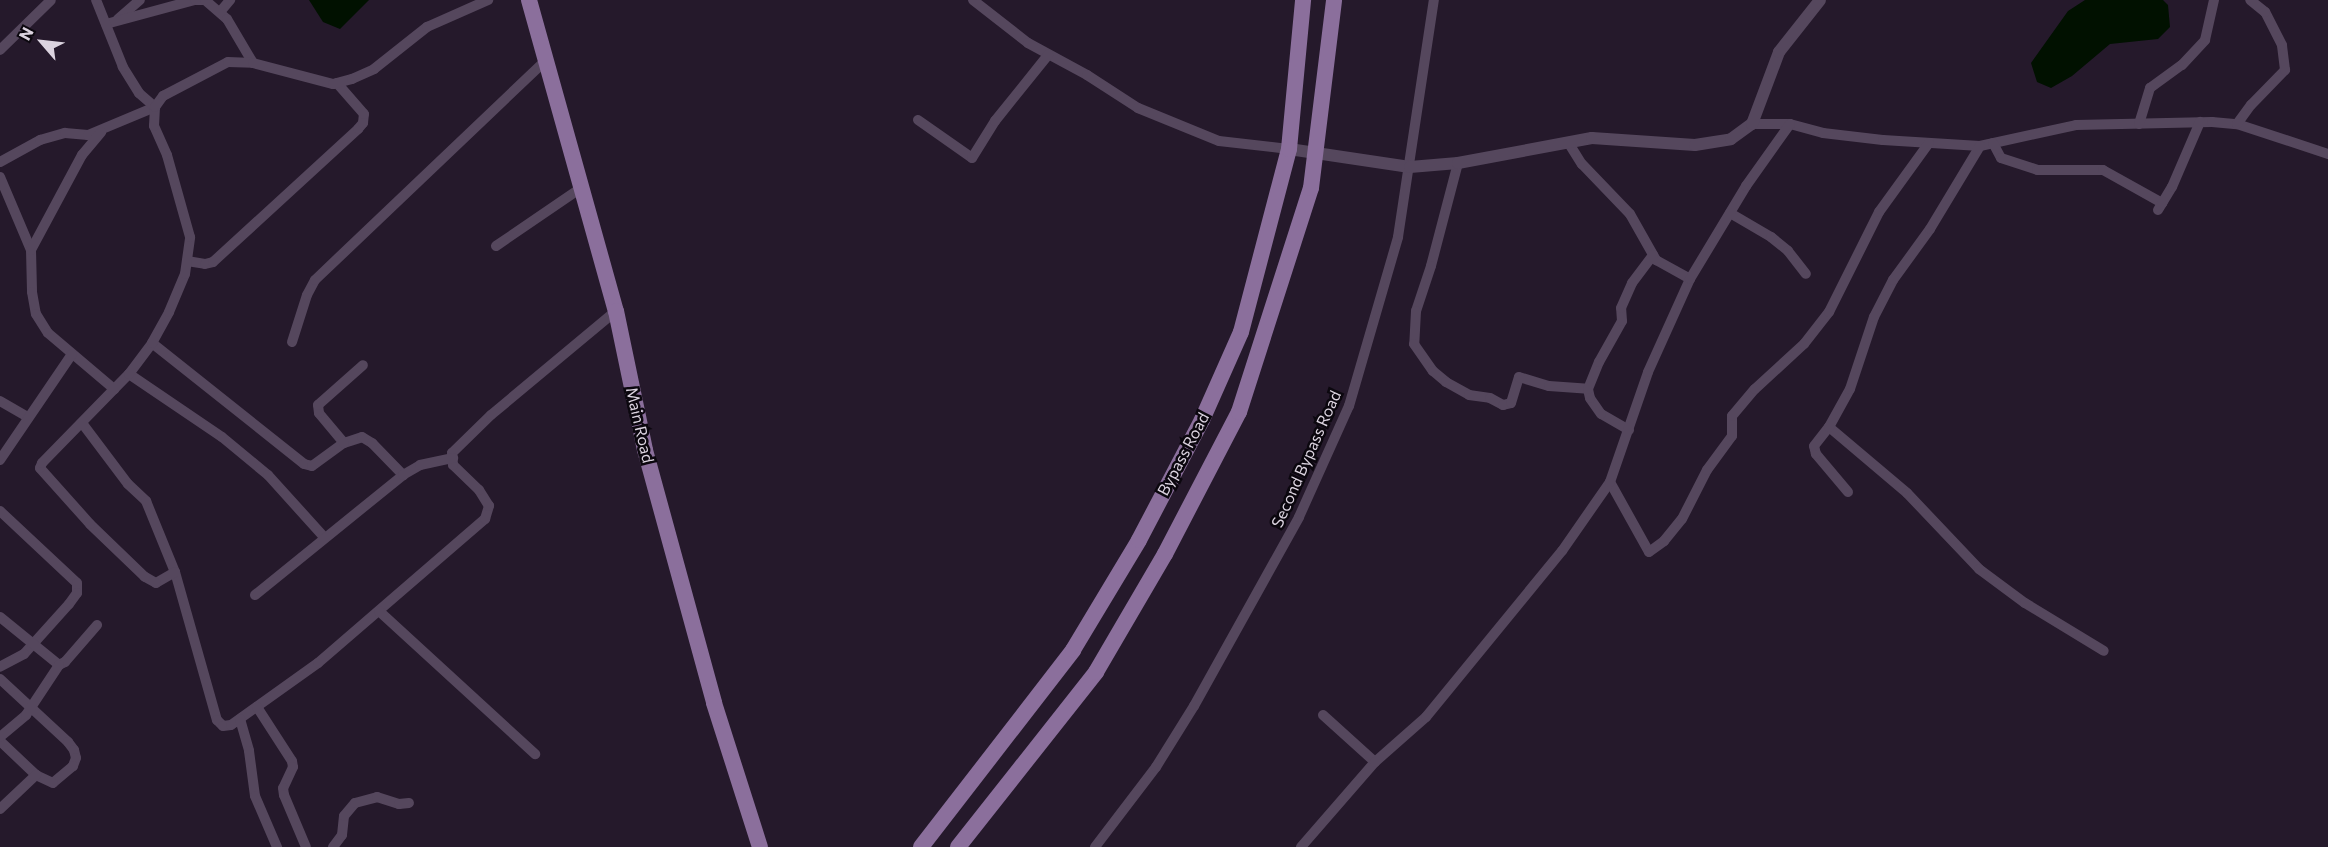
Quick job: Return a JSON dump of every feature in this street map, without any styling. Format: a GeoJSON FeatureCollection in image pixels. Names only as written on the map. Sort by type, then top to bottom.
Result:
{"type":"FeatureCollection","features":[{"type":"Feature","properties":{"kind":"main road","name":"Main Road"},"geometry":{"type":"LineString","coordinates":[[529,0],[544,62],[615,311],[645,450],[714,703],[760,847]]}},
{"type":"Feature","properties":{"kind":"main road","name":"Bypass Road"},"geometry":{"type":"LineString","coordinates":[[921,847],[1073,650],[1139,540],[1202,420],[1241,332],[1289,149],[1303,0]]}},
{"type":"Feature","properties":{"kind":"main road","name":"Bypass Road"},"geometry":{"type":"LineString","coordinates":[[958,847],[1096,672],[1165,554],[1239,412],[1311,188],[1334,0]]}},
{"type":"Feature","properties":{"kind":"main road"},"geometry":{"type":"LineString","coordinates":[[1139,540],[1165,554]]}},
{"type":"Feature","properties":{"kind":"street"},"geometry":{"type":"LineString","coordinates":[[0,50],[51,0]]}},
{"type":"Feature","properties":{"kind":"street"},"geometry":{"type":"LineString","coordinates":[[96,0],[111,22],[123,67],[139,93],[155,108]]}},
{"type":"Feature","properties":{"kind":"street"},"geometry":{"type":"LineString","coordinates":[[111,22],[140,0]]}},
{"type":"Feature","properties":{"kind":"street"},"geometry":{"type":"LineString","coordinates":[[111,22],[195,0],[212,3],[227,19],[253,63]]}},
{"type":"Feature","properties":{"kind":"street"},"geometry":{"type":"LineString","coordinates":[[220,12],[230,0]]}},
{"type":"Feature","properties":{"kind":"street"},"geometry":{"type":"LineString","coordinates":[[175,572],[156,583],[145,577],[90,525],[42,470],[42,463],[129,374],[152,343],[170,312],[185,274],[190,237],[167,155],[154,126],[155,108],[163,96],[228,62],[253,63],[333,84],[352,79],[374,69],[427,27],[488,0]]}},
{"type":"Feature","properties":{"kind":"street"},"geometry":{"type":"LineString","coordinates":[[973,0],[1028,43],[1087,75],[1138,108],[1219,141],[1410,167],[1458,163],[1568,142],[1602,138],[1695,145],[1731,139],[1752,124],[1779,52],[1820,0]]}},
{"type":"Feature","properties":{"kind":"street","name":"Second Bypass Road"},"geometry":{"type":"LineString","coordinates":[[1095,847],[1162,757],[1253,602],[1299,517],[1349,406],[1398,237],[1434,0]]}},
{"type":"Feature","properties":{"kind":"street"},"geometry":{"type":"LineString","coordinates":[[2139,124],[2150,88],[2182,65],[2205,40],[2214,0]]}},
{"type":"Feature","properties":{"kind":"street"},"geometry":{"type":"LineString","coordinates":[[2237,124],[2251,105],[2285,70],[2282,45],[2265,12],[2250,0]]}},
{"type":"Feature","properties":{"kind":"street"},"geometry":{"type":"LineString","coordinates":[[918,120],[972,158],[995,121],[1048,55]]}},
{"type":"Feature","properties":{"kind":"street"},"geometry":{"type":"LineString","coordinates":[[292,342],[307,295],[315,280],[544,62]]}},
{"type":"Feature","properties":{"kind":"street"},"geometry":{"type":"LineString","coordinates":[[187,261],[205,264],[213,262],[358,129],[363,123],[364,114],[337,83]]}},
{"type":"Feature","properties":{"kind":"street"},"geometry":{"type":"LineString","coordinates":[[0,162],[55,135],[88,135],[155,108]]}},
{"type":"Feature","properties":{"kind":"street"},"geometry":{"type":"LineString","coordinates":[[1752,124],[1790,124],[1823,133],[1883,141],[1980,146],[2076,125],[2200,122],[2237,124],[2328,153]]}},
{"type":"Feature","properties":{"kind":"street"},"geometry":{"type":"LineString","coordinates":[[1993,143],[2001,158],[2037,170],[2103,170],[2160,207],[2200,122]]}},
{"type":"Feature","properties":{"kind":"street"},"geometry":{"type":"LineString","coordinates":[[1301,847],[1375,762],[1426,717],[1563,551],[1610,482],[1648,372],[1690,279],[1730,213],[1790,124]]}},
{"type":"Feature","properties":{"kind":"street"},"geometry":{"type":"LineString","coordinates":[[31,250],[82,155],[102,130]]}},
{"type":"Feature","properties":{"kind":"street"},"geometry":{"type":"LineString","coordinates":[[1568,142],[1582,164],[1630,214],[1656,260],[1690,279]]}},
{"type":"Feature","properties":{"kind":"street"},"geometry":{"type":"LineString","coordinates":[[1610,482],[1649,552],[1664,541],[1682,519],[1707,470],[1724,451],[1732,436],[1732,416],[1755,389],[1804,344],[1829,312],[1879,212],[1929,143]]}},
{"type":"Feature","properties":{"kind":"street"},"geometry":{"type":"LineString","coordinates":[[1848,492],[1816,454],[1814,446],[1829,427],[1850,389],[1874,317],[1893,280],[1930,229],[1980,146]]}},
{"type":"Feature","properties":{"kind":"street"},"geometry":{"type":"LineString","coordinates":[[1458,163],[1431,266],[1416,311],[1414,344],[1433,371],[1446,382],[1469,396],[1490,398],[1503,405],[1511,403],[1520,377],[1549,386],[1588,389]]}},
{"type":"Feature","properties":{"kind":"street"},"geometry":{"type":"LineString","coordinates":[[0,177],[31,250],[32,292],[36,314],[48,333],[114,388]]}},
{"type":"Feature","properties":{"kind":"street"},"geometry":{"type":"LineString","coordinates":[[496,246],[581,188]]}},
{"type":"Feature","properties":{"kind":"street"},"geometry":{"type":"LineString","coordinates":[[1730,213],[1771,237],[1788,251],[1806,274]]}},
{"type":"Feature","properties":{"kind":"street"},"geometry":{"type":"LineString","coordinates":[[1629,430],[1601,414],[1590,398],[1588,389],[1599,362],[1622,321],[1620,308],[1632,283],[1653,255]]}},
{"type":"Feature","properties":{"kind":"street"},"geometry":{"type":"LineString","coordinates":[[82,423],[128,484],[146,501],[175,572],[217,720],[223,726],[240,719],[318,663],[485,519],[489,506],[479,490],[453,465],[452,453],[491,415],[615,311]]}},
{"type":"Feature","properties":{"kind":"street"},"geometry":{"type":"LineString","coordinates":[[152,343],[304,464],[312,466],[344,443],[362,437],[372,443],[403,475]]}},
{"type":"Feature","properties":{"kind":"street"},"geometry":{"type":"LineString","coordinates":[[0,460],[72,354]]}},
{"type":"Feature","properties":{"kind":"street"},"geometry":{"type":"LineString","coordinates":[[344,443],[319,413],[318,405],[363,365]]}},
{"type":"Feature","properties":{"kind":"street"},"geometry":{"type":"LineString","coordinates":[[129,374],[222,437],[250,460],[277,483],[324,537]]}},
{"type":"Feature","properties":{"kind":"street"},"geometry":{"type":"LineString","coordinates":[[0,401],[28,417]]}},
{"type":"Feature","properties":{"kind":"street"},"geometry":{"type":"LineString","coordinates":[[1829,427],[1906,494],[1979,569],[2025,603],[2104,651]]}},
{"type":"Feature","properties":{"kind":"street"},"geometry":{"type":"LineString","coordinates":[[255,596],[324,537],[403,475],[420,465],[453,458]]}},
{"type":"Feature","properties":{"kind":"street"},"geometry":{"type":"LineString","coordinates":[[0,511],[77,583],[77,593],[69,604],[24,654],[0,667]]}},
{"type":"Feature","properties":{"kind":"street"},"geometry":{"type":"LineString","coordinates":[[379,611],[535,754]]}},
{"type":"Feature","properties":{"kind":"street"},"geometry":{"type":"LineString","coordinates":[[0,617],[59,665]]}},
{"type":"Feature","properties":{"kind":"street"},"geometry":{"type":"LineString","coordinates":[[0,737],[31,708],[59,665],[65,662],[97,625]]}},
{"type":"Feature","properties":{"kind":"street"},"geometry":{"type":"LineString","coordinates":[[0,679],[68,742],[76,758],[72,766],[53,783],[36,775],[0,741]]}},
{"type":"Feature","properties":{"kind":"street"},"geometry":{"type":"LineString","coordinates":[[257,707],[292,761],[293,767],[283,788],[284,795],[306,847]]}},
{"type":"Feature","properties":{"kind":"street"},"geometry":{"type":"LineString","coordinates":[[1323,715],[1375,762]]}},
{"type":"Feature","properties":{"kind":"street"},"geometry":{"type":"LineString","coordinates":[[240,719],[249,751],[255,796],[277,847]]}},
{"type":"Feature","properties":{"kind":"street"},"geometry":{"type":"LineString","coordinates":[[0,808],[36,775]]}},
{"type":"Feature","properties":{"kind":"street"},"geometry":{"type":"LineString","coordinates":[[333,847],[342,835],[344,816],[355,803],[377,797],[399,804],[409,803]]}},
{"type":"Feature","properties":{"kind":"shaded area"},"geometry":{"type":"Polygon","coordinates":[[[309,0],[369,0],[340,29],[323,22],[309,0]]]}},
{"type":"Feature","properties":{"kind":"shaded area"},"geometry":{"type":"Polygon","coordinates":[[[2085,0],[2163,0],[2168,5],[2170,27],[2158,39],[2110,44],[2072,76],[2051,88],[2037,82],[2031,63],[2068,11],[2085,0]]]}}]}
